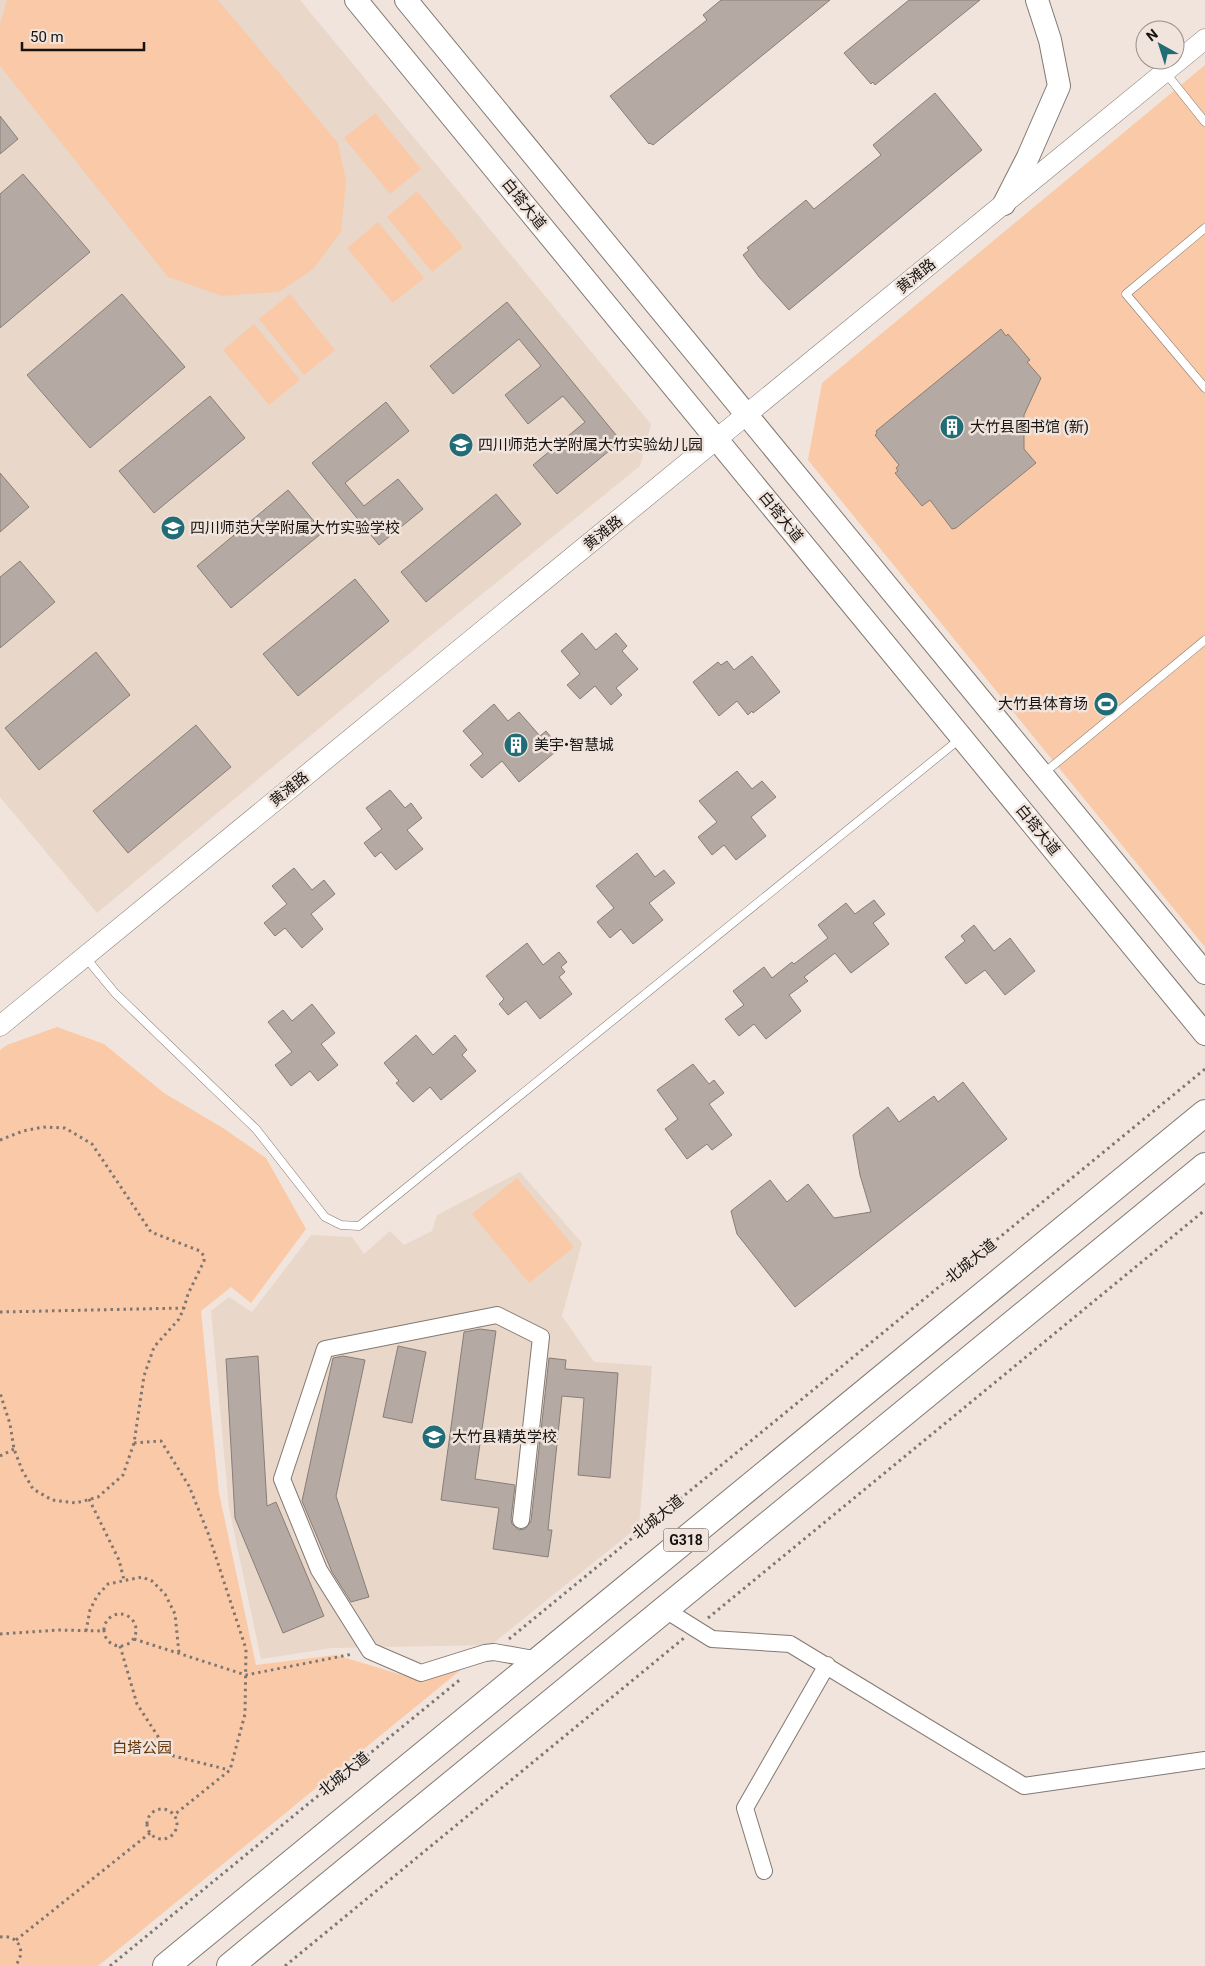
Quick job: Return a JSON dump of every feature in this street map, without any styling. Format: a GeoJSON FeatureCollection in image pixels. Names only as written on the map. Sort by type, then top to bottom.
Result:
{"type":"FeatureCollection","features":[{"type":"Feature","properties":{"kind":"highway","name":"G318"},"geometry":{"type":"LineString","coordinates":[[166,1966],[1205,1114]]}},
{"type":"Feature","properties":{"kind":"highway","name":"G318"},"geometry":{"type":"LineString","coordinates":[[230,1966],[1205,1166]]}},
{"type":"Feature","properties":{"kind":"main road","name":"白塔大道"},"geometry":{"type":"LineString","coordinates":[[356,0],[1205,1034]]}},
{"type":"Feature","properties":{"kind":"main road"},"geometry":{"type":"LineString","coordinates":[[406,0],[1205,973]]}},
{"type":"Feature","properties":{"kind":"main road"},"geometry":{"type":"LineString","coordinates":[[1004,204],[1028,157],[1060,86],[1050,40],[1037,0]]}},
{"type":"Feature","properties":{"kind":"street","name":"黄滩路"},"geometry":{"type":"LineString","coordinates":[[0,1026],[1205,39]]}},
{"type":"Feature","properties":{"kind":"street"},"geometry":{"type":"LineString","coordinates":[[521,1520],[541,1337],[497,1315],[325,1349],[282,1479],[319,1570],[370,1651],[421,1673],[485,1653],[494,1652],[539,1660]]}},
{"type":"Feature","properties":{"kind":"street"},"geometry":{"type":"LineString","coordinates":[[664,1609],[694,1630],[712,1639],[790,1644],[1024,1786],[1205,1760]]}},
{"type":"Feature","properties":{"kind":"street"},"geometry":{"type":"LineString","coordinates":[[764,1871],[745,1808],[827,1665]]}},
{"type":"Feature","properties":{"kind":"lane"},"geometry":{"type":"LineString","coordinates":[[1165,72],[1205,122]]}},
{"type":"Feature","properties":{"kind":"lane"},"geometry":{"type":"LineString","coordinates":[[1205,228],[1126,294],[1205,388]]}},
{"type":"Feature","properties":{"kind":"lane"},"geometry":{"type":"LineString","coordinates":[[1042,774],[1205,640]]}},
{"type":"Feature","properties":{"kind":"lane"},"geometry":{"type":"LineString","coordinates":[[84,957],[115,992],[256,1129],[325,1217],[341,1225],[359,1226],[962,738]]}},
{"type":"Feature","properties":{"kind":"path","name":"北城大道"},"geometry":{"type":"LineString","coordinates":[[494,1652],[1205,1068]]}},
{"type":"Feature","properties":{"kind":"path"},"geometry":{"type":"LineString","coordinates":[[0,1140],[43,1126],[66,1128],[92,1144],[151,1232],[200,1251],[204,1256],[204,1261],[188,1294],[179,1319],[154,1347],[144,1376],[134,1443],[123,1475],[98,1496],[76,1503],[52,1500],[33,1489],[22,1470],[14,1449],[10,1424],[0,1393]]}},
{"type":"Feature","properties":{"kind":"path"},"geometry":{"type":"LineString","coordinates":[[285,1966],[1205,1210]]}},
{"type":"Feature","properties":{"kind":"path"},"geometry":{"type":"LineString","coordinates":[[0,1312],[184,1308]]}},
{"type":"Feature","properties":{"kind":"path"},"geometry":{"type":"LineString","coordinates":[[134,1443],[162,1441],[189,1486],[208,1533],[246,1649],[245,1714],[230,1770],[174,1815]]}},
{"type":"Feature","properties":{"kind":"path"},"geometry":{"type":"LineString","coordinates":[[0,1456],[14,1449]]}},
{"type":"Feature","properties":{"kind":"path"},"geometry":{"type":"LineString","coordinates":[[89,1499],[119,1560],[124,1580]]}},
{"type":"Feature","properties":{"kind":"path"},"geometry":{"type":"LineString","coordinates":[[86,1631],[90,1610],[97,1596],[108,1584],[142,1577],[152,1581],[165,1594],[175,1614],[179,1653]]}},
{"type":"Feature","properties":{"kind":"path"},"geometry":{"type":"LineString","coordinates":[[121,1614],[131,1618],[136,1628],[134,1639],[125,1646],[114,1646],[105,1638],[103,1631],[110,1617],[121,1614]]}},
{"type":"Feature","properties":{"kind":"path"},"geometry":{"type":"LineString","coordinates":[[0,1634],[59,1630],[103,1631]]}},
{"type":"Feature","properties":{"kind":"path"},"geometry":{"type":"LineString","coordinates":[[134,1639],[246,1675],[370,1651]]}},
{"type":"Feature","properties":{"kind":"path"},"geometry":{"type":"LineString","coordinates":[[120,1646],[137,1704],[170,1755],[230,1770]]}},
{"type":"Feature","properties":{"kind":"path","name":"北城大道"},"geometry":{"type":"LineString","coordinates":[[110,1966],[463,1677]]}},
{"type":"Feature","properties":{"kind":"path"},"geometry":{"type":"LineString","coordinates":[[159,1810],[167,1810],[174,1815],[177,1823],[175,1831],[169,1837],[161,1839],[153,1836],[150,1832],[147,1821],[151,1814],[159,1810]]}},
{"type":"Feature","properties":{"kind":"path"},"geometry":{"type":"LineString","coordinates":[[16,1940],[150,1832]]}},
{"type":"Feature","properties":{"kind":"path"},"geometry":{"type":"LineString","coordinates":[[0,1930],[1,1936],[9,1936],[16,1940],[20,1946],[22,1953],[20,1960],[15,1966]]}},
{"type":"Feature","properties":{"kind":"shaded area","name":"四川师范大学附属大竹实验学校"},"geometry":{"type":"Polygon","coordinates":[[[0,0],[300,0],[651,424],[640,466],[434,633],[97,913],[0,797],[0,0]]]}},
{"type":"Feature","properties":{"kind":"shaded area","name":"大竹县精英学校"},"geometry":{"type":"Polygon","coordinates":[[[520,1172],[582,1243],[562,1316],[594,1362],[652,1366],[639,1526],[491,1645],[332,1648],[261,1659],[229,1508],[211,1311],[229,1297],[252,1312],[311,1235],[352,1237],[364,1254],[390,1231],[404,1245],[432,1231],[437,1215],[520,1172]]]}},
{"type":"Feature","properties":{"kind":"green space"},"geometry":{"type":"Polygon","coordinates":[[[7,0],[218,0],[338,143],[346,181],[341,232],[313,269],[279,292],[222,296],[168,277],[0,66],[0,25],[7,0]]]}},
{"type":"Feature","properties":{"kind":"green space","name":"大竹县体育场"},"geometry":{"type":"Polygon","coordinates":[[[1205,65],[1205,947],[808,460],[822,383],[1205,65]]]}},
{"type":"Feature","properties":{"kind":"green space"},"geometry":{"type":"Polygon","coordinates":[[[375,113],[421,169],[390,194],[344,138],[375,113]]]}},
{"type":"Feature","properties":{"kind":"green space"},"geometry":{"type":"Polygon","coordinates":[[[417,191],[463,247],[432,272],[387,217],[417,191]]]}},
{"type":"Feature","properties":{"kind":"green space"},"geometry":{"type":"Polygon","coordinates":[[[378,222],[424,278],[393,303],[347,248],[378,222]]]}},
{"type":"Feature","properties":{"kind":"green space"},"geometry":{"type":"Polygon","coordinates":[[[290,294],[335,350],[304,375],[259,319],[290,294]]]}},
{"type":"Feature","properties":{"kind":"green space"},"geometry":{"type":"Polygon","coordinates":[[[254,324],[300,380],[269,405],[223,350],[254,324]]]}},
{"type":"Feature","properties":{"kind":"green space","name":"白塔公园"},"geometry":{"type":"Polygon","coordinates":[[[57,1027],[104,1044],[164,1093],[223,1128],[266,1158],[306,1229],[251,1303],[231,1287],[201,1311],[219,1493],[256,1665],[336,1655],[412,1678],[468,1664],[98,1966],[0,1966],[0,1050],[7,1045],[57,1027]]]}},
{"type":"Feature","properties":{"kind":"green space"},"geometry":{"type":"Polygon","coordinates":[[[517,1178],[574,1247],[529,1283],[472,1214],[517,1178]]]}},
{"type":"Feature","properties":{"kind":"building"},"geometry":{"type":"Polygon","coordinates":[[[721,0],[830,0],[653,145],[649,144],[610,96],[707,20],[703,15],[721,0]]]}},
{"type":"Feature","properties":{"kind":"building"},"geometry":{"type":"Polygon","coordinates":[[[909,0],[980,0],[875,85],[873,82],[871,84],[844,53],[909,0]]]}},
{"type":"Feature","properties":{"kind":"building"},"geometry":{"type":"Polygon","coordinates":[[[935,93],[982,150],[789,310],[759,277],[743,255],[749,250],[747,248],[806,200],[814,209],[881,155],[873,145],[935,93]]]}},
{"type":"Feature","properties":{"kind":"building"},"geometry":{"type":"Polygon","coordinates":[[[0,116],[18,139],[0,154],[0,116]]]}},
{"type":"Feature","properties":{"kind":"building"},"geometry":{"type":"Polygon","coordinates":[[[23,174],[90,252],[0,328],[0,194],[23,174]]]}},
{"type":"Feature","properties":{"kind":"building"},"geometry":{"type":"Polygon","coordinates":[[[122,294],[185,367],[90,448],[27,375],[122,294]]]}},
{"type":"Feature","properties":{"kind":"building"},"geometry":{"type":"Polygon","coordinates":[[[507,302],[621,441],[557,494],[533,465],[585,422],[563,396],[528,424],[505,395],[541,366],[519,339],[453,394],[430,366],[507,302]]]}},
{"type":"Feature","properties":{"kind":"building","name":"大竹县图书馆 (新)"},"geometry":{"type":"Polygon","coordinates":[[[1001,329],[1006,336],[1008,334],[1030,360],[1027,362],[1041,378],[1024,415],[1024,449],[1036,463],[956,528],[952,529],[930,500],[922,506],[895,473],[898,471],[896,468],[899,465],[875,435],[876,431],[1001,329]]]}},
{"type":"Feature","properties":{"kind":"building"},"geometry":{"type":"Polygon","coordinates":[[[210,396],[245,438],[154,513],[119,471],[210,396]]]}},
{"type":"Feature","properties":{"kind":"building"},"geometry":{"type":"Polygon","coordinates":[[[386,402],[409,431],[345,483],[364,506],[398,479],[423,509],[379,545],[312,463],[386,402]]]}},
{"type":"Feature","properties":{"kind":"building"},"geometry":{"type":"Polygon","coordinates":[[[0,473],[29,507],[0,532],[0,473]]]}},
{"type":"Feature","properties":{"kind":"building"},"geometry":{"type":"Polygon","coordinates":[[[288,490],[323,532],[231,608],[197,566],[288,490]]]}},
{"type":"Feature","properties":{"kind":"building"},"geometry":{"type":"Polygon","coordinates":[[[496,494],[521,524],[426,602],[401,572],[496,494]]]}},
{"type":"Feature","properties":{"kind":"building"},"geometry":{"type":"Polygon","coordinates":[[[20,561],[55,602],[0,648],[0,577],[20,561]]]}},
{"type":"Feature","properties":{"kind":"building"},"geometry":{"type":"Polygon","coordinates":[[[355,579],[389,621],[298,696],[263,654],[355,579]]]}},
{"type":"Feature","properties":{"kind":"building","name":"美宇•智慧城"},"geometry":{"type":"Polygon","coordinates":[[[582,633],[596,650],[616,633],[627,646],[622,651],[638,669],[616,688],[622,695],[611,705],[595,686],[580,699],[567,685],[580,674],[561,651],[582,633]]]}},
{"type":"Feature","properties":{"kind":"building"},"geometry":{"type":"Polygon","coordinates":[[[96,652],[130,695],[39,770],[5,728],[96,652]]]}},
{"type":"Feature","properties":{"kind":"building"},"geometry":{"type":"Polygon","coordinates":[[[752,656],[780,692],[748,715],[737,701],[719,716],[693,682],[718,662],[721,665],[727,661],[734,670],[752,656]]]}},
{"type":"Feature","properties":{"kind":"building","name":"美宇•智慧城"},"geometry":{"type":"Polygon","coordinates":[[[494,704],[508,721],[519,712],[540,736],[546,731],[560,748],[519,782],[502,761],[482,778],[470,765],[483,754],[463,731],[494,704]]]}},
{"type":"Feature","properties":{"kind":"building"},"geometry":{"type":"Polygon","coordinates":[[[196,725],[231,767],[128,853],[93,811],[196,725]]]}},
{"type":"Feature","properties":{"kind":"building"},"geometry":{"type":"Polygon","coordinates":[[[737,771],[752,789],[762,781],[776,797],[751,817],[766,836],[736,860],[724,845],[712,855],[698,837],[717,822],[699,801],[737,771]]]}},
{"type":"Feature","properties":{"kind":"building"},"geometry":{"type":"Polygon","coordinates":[[[390,790],[405,808],[411,803],[422,818],[407,830],[423,849],[396,870],[381,852],[375,857],[364,843],[382,829],[366,808],[390,790]]]}},
{"type":"Feature","properties":{"kind":"building"},"geometry":{"type":"Polygon","coordinates":[[[637,853],[655,877],[664,870],[675,883],[649,903],[663,920],[633,944],[621,929],[610,938],[597,922],[614,908],[596,886],[637,853]]]}},
{"type":"Feature","properties":{"kind":"building"},"geometry":{"type":"Polygon","coordinates":[[[294,868],[312,890],[324,880],[335,894],[311,914],[323,929],[302,948],[285,928],[275,936],[264,923],[287,904],[272,886],[294,868]]]}},
{"type":"Feature","properties":{"kind":"building"},"geometry":{"type":"Polygon","coordinates":[[[874,900],[885,914],[873,923],[889,944],[851,973],[835,953],[804,977],[808,981],[789,995],[801,1011],[766,1039],[754,1024],[739,1036],[725,1019],[744,1005],[733,991],[764,967],[772,978],[828,938],[818,925],[846,903],[855,914],[874,900]]]}},
{"type":"Feature","properties":{"kind":"building"},"geometry":{"type":"Polygon","coordinates":[[[974,925],[994,951],[1010,938],[1035,971],[1005,995],[985,970],[966,984],[945,957],[965,941],[961,936],[974,925]]]}},
{"type":"Feature","properties":{"kind":"building"},"geometry":{"type":"Polygon","coordinates":[[[527,943],[543,965],[559,952],[567,962],[561,967],[565,972],[559,977],[572,994],[540,1019],[526,1001],[508,1015],[499,1004],[504,999],[486,976],[527,943]]]}},
{"type":"Feature","properties":{"kind":"building"},"geometry":{"type":"Polygon","coordinates":[[[312,1004],[335,1033],[321,1044],[338,1065],[318,1081],[310,1071],[291,1086],[275,1065],[292,1052],[268,1022],[283,1010],[292,1021],[312,1004]]]}},
{"type":"Feature","properties":{"kind":"building"},"geometry":{"type":"Polygon","coordinates":[[[416,1035],[433,1055],[455,1035],[467,1050],[462,1055],[476,1071],[441,1100],[430,1087],[413,1102],[396,1083],[399,1081],[384,1063],[416,1035]]]}},
{"type":"Feature","properties":{"kind":"building"},"geometry":{"type":"Polygon","coordinates":[[[693,1064],[709,1084],[714,1080],[724,1093],[709,1104],[732,1135],[712,1150],[707,1144],[687,1159],[665,1129],[678,1119],[657,1090],[693,1064]]]}},
{"type":"Feature","properties":{"kind":"building"},"geometry":{"type":"Polygon","coordinates":[[[963,1082],[1007,1139],[795,1307],[737,1234],[731,1211],[770,1180],[787,1202],[808,1184],[834,1218],[871,1212],[860,1175],[853,1135],[888,1107],[899,1122],[934,1096],[938,1102],[963,1082]]]}},
{"type":"Feature","properties":{"kind":"building"},"geometry":{"type":"Polygon","coordinates":[[[480,1329],[496,1331],[475,1479],[515,1485],[511,1519],[512,1524],[519,1530],[525,1529],[531,1521],[549,1358],[566,1360],[565,1369],[618,1373],[610,1478],[578,1475],[584,1398],[562,1396],[548,1530],[552,1530],[548,1557],[493,1549],[499,1508],[441,1500],[464,1332],[480,1329]]]}},
{"type":"Feature","properties":{"kind":"building","name":"大竹县精英学校"},"geometry":{"type":"Polygon","coordinates":[[[398,1346],[426,1352],[412,1423],[383,1417],[398,1346]]]}},
{"type":"Feature","properties":{"kind":"building"},"geometry":{"type":"Polygon","coordinates":[[[258,1356],[267,1506],[276,1502],[324,1616],[283,1633],[235,1518],[226,1359],[258,1356]]]}},
{"type":"Feature","properties":{"kind":"building"},"geometry":{"type":"Polygon","coordinates":[[[343,1356],[365,1360],[336,1496],[369,1597],[351,1602],[332,1572],[302,1501],[333,1358],[343,1356]]]}},
{"type":"Feature","properties":{"kind":"place","name":"大竹县图书馆 (新)"},"geometry":{"type":"Point","coordinates":[952,427]}},
{"type":"Feature","properties":{"kind":"place","name":"四川师范大学附属大竹实验幼儿园"},"geometry":{"type":"Point","coordinates":[461,445]}},
{"type":"Feature","properties":{"kind":"place","name":"四川师范大学附属大竹实验学校"},"geometry":{"type":"Point","coordinates":[173,528]}},
{"type":"Feature","properties":{"kind":"place","name":"大竹县体育场"},"geometry":{"type":"Point","coordinates":[1106,704]}},
{"type":"Feature","properties":{"kind":"place","name":"美宇•智慧城"},"geometry":{"type":"Point","coordinates":[516,745]}},
{"type":"Feature","properties":{"kind":"place","name":"大竹县精英学校"},"geometry":{"type":"Point","coordinates":[434,1437]}}]}
